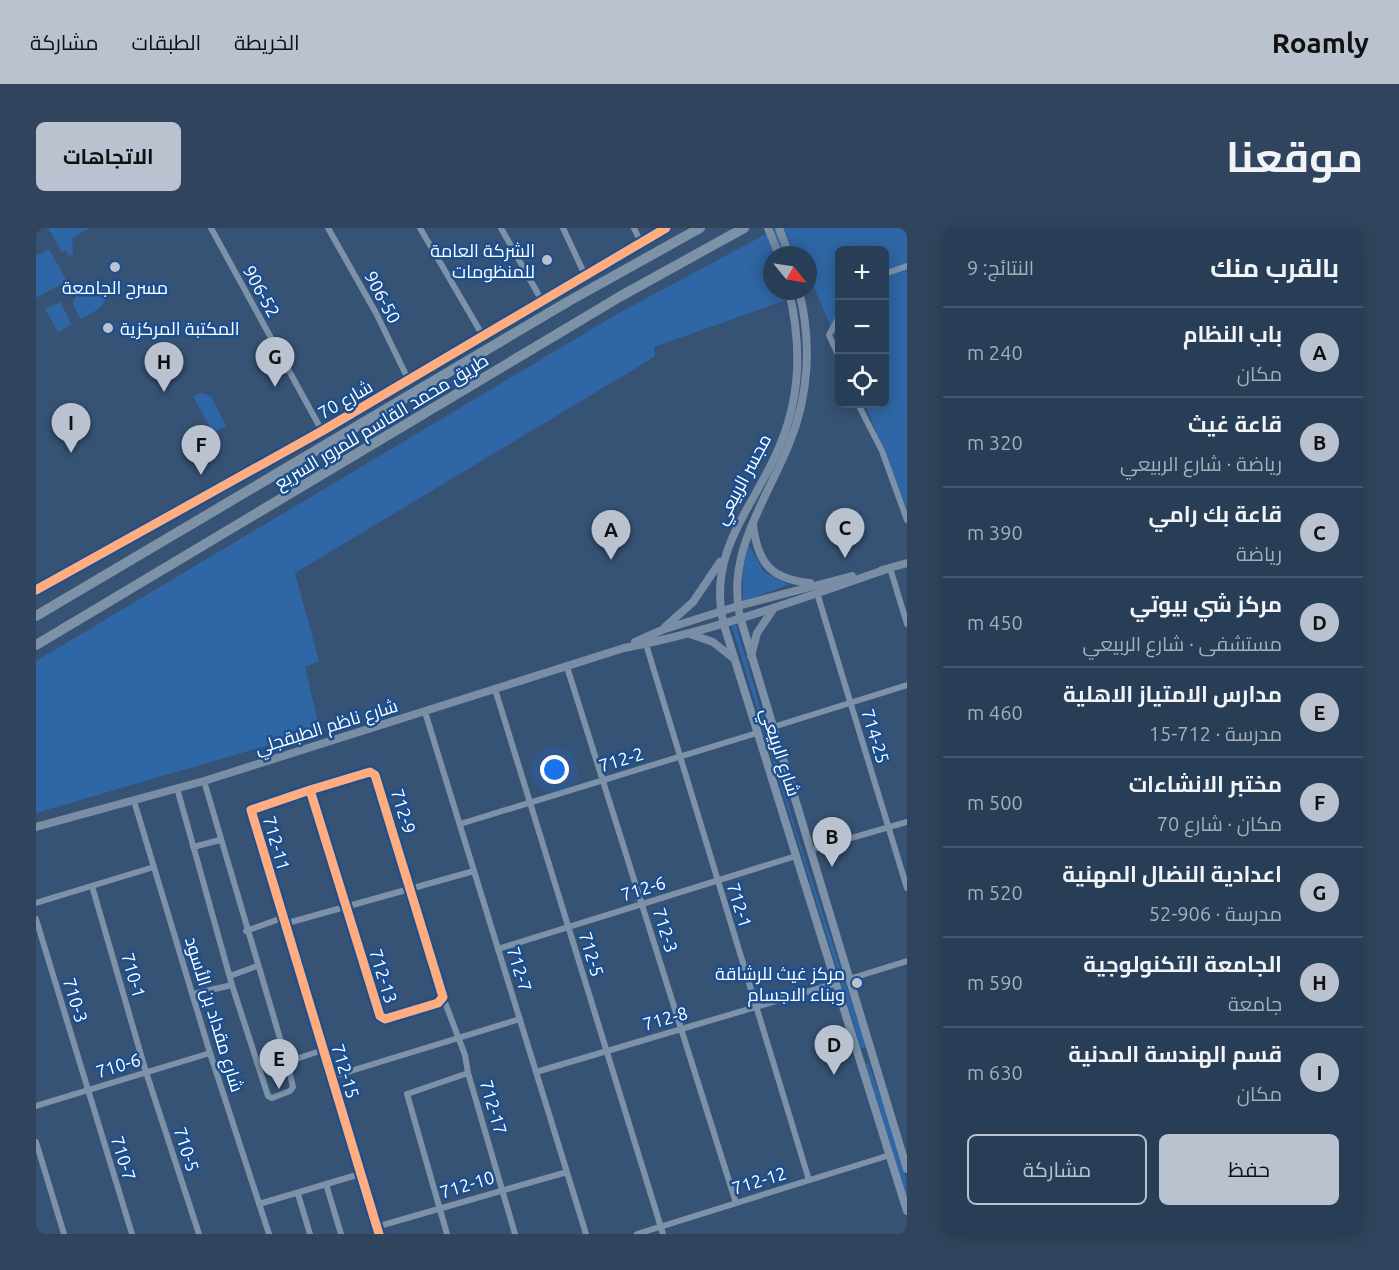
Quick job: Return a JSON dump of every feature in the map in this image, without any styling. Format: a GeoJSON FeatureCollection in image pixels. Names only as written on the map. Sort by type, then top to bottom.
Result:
{"type":"FeatureCollection","features":[{"type":"Feature","properties":{"kind":"highway","name":"طريق محمد القاسم للمرور السريع"},"geometry":{"type":"LineString","coordinates":[[36,616],[569,301],[700,228]]}},
{"type":"Feature","properties":{"kind":"highway","name":"طريق محمد القاسم للمرور السريع"},"geometry":{"type":"LineString","coordinates":[[36,645],[621,296],[744,228]]}},
{"type":"Feature","properties":{"kind":"main road"},"geometry":{"type":"LineString","coordinates":[[768,228],[775,246]]}},
{"type":"Feature","properties":{"kind":"main road"},"geometry":{"type":"LineString","coordinates":[[779,228],[786,246]]}},
{"type":"Feature","properties":{"kind":"main road","name":"مجسر الربيعي"},"geometry":{"type":"LineString","coordinates":[[721,612],[720,586],[729,539],[769,468],[785,431],[796,390],[803,341],[792,300]]}},
{"type":"Feature","properties":{"kind":"main road","name":"مجسر الربيعي"},"geometry":{"type":"LineString","coordinates":[[738,606],[738,561],[790,442],[805,385],[800,300]]}},
{"type":"Feature","properties":{"kind":"main road"},"geometry":{"type":"LineString","coordinates":[[753,523],[756,546],[775,574],[817,588]]}},
{"type":"Feature","properties":{"kind":"main road"},"geometry":{"type":"LineString","coordinates":[[662,630],[704,590],[720,562],[729,539]]}},
{"type":"Feature","properties":{"kind":"main road","name":"شارع ناظم الطبقجلي"},"geometry":{"type":"LineString","coordinates":[[645,641],[662,630],[738,606],[817,588],[907,563]]}},
{"type":"Feature","properties":{"kind":"main road","name":"شارع ناظم الطبقجلي"},"geometry":{"type":"LineString","coordinates":[[36,827],[204,781],[645,641],[680,635],[775,607],[817,588]]}},
{"type":"Feature","properties":{"kind":"main road","name":"شارع الربيعي"},"geometry":{"type":"LineString","coordinates":[[738,606],[740,617]]}},
{"type":"Feature","properties":{"kind":"main road"},"geometry":{"type":"LineString","coordinates":[[752,656],[759,628],[775,607]]}},
{"type":"Feature","properties":{"kind":"main road","name":"شارع الربيعي"},"geometry":{"type":"LineString","coordinates":[[721,612],[723,622]]}},
{"type":"Feature","properties":{"kind":"main road"},"geometry":{"type":"LineString","coordinates":[[680,635],[701,636],[726,650],[733,658]]}},
{"type":"Feature","properties":{"kind":"street","name":"906-52"},"geometry":{"type":"LineString","coordinates":[[211,228],[322,431]]}},
{"type":"Feature","properties":{"kind":"street","name":"906-50"},"geometry":{"type":"LineString","coordinates":[[328,228],[376,313],[409,381]]}},
{"type":"Feature","properties":{"kind":"street"},"geometry":{"type":"LineString","coordinates":[[420,228],[483,336]]}},
{"type":"Feature","properties":{"kind":"street"},"geometry":{"type":"LineString","coordinates":[[501,228],[542,302]]}},
{"type":"Feature","properties":{"kind":"street"},"geometry":{"type":"LineString","coordinates":[[563,228],[585,275]]}},
{"type":"Feature","properties":{"kind":"street"},"geometry":{"type":"LineString","coordinates":[[634,228],[641,243]]}},
{"type":"Feature","properties":{"kind":"street","name":"شارع 70"},"geometry":{"type":"LineString","coordinates":[[36,590],[322,431],[666,228]]}},
{"type":"Feature","properties":{"kind":"street"},"geometry":{"type":"LineString","coordinates":[[889,273],[907,266]]}},
{"type":"Feature","properties":{"kind":"street"},"geometry":{"type":"LineString","coordinates":[[835,325],[830,335],[835,347]]}},
{"type":"Feature","properties":{"kind":"street"},"geometry":{"type":"LineString","coordinates":[[860,408],[882,451],[907,520]]}},
{"type":"Feature","properties":{"kind":"street"},"geometry":{"type":"LineString","coordinates":[[888,568],[907,624]]}},
{"type":"Feature","properties":{"kind":"street","name":"714-25"},"geometry":{"type":"LineString","coordinates":[[817,588],[907,888]]}},
{"type":"Feature","properties":{"kind":"street","name":"شارع الربيعي"},"geometry":{"type":"LineString","coordinates":[[740,617],[849,979],[905,1152],[907,1169]]}},
{"type":"Feature","properties":{"kind":"street","name":"شارع الربيعي"},"geometry":{"type":"LineString","coordinates":[[723,622],[907,1211]]}},
{"type":"Feature","properties":{"kind":"street","name":"712-1"},"geometry":{"type":"LineString","coordinates":[[645,641],[809,1180]]}},
{"type":"Feature","properties":{"kind":"street","name":"712-3"},"geometry":{"type":"LineString","coordinates":[[567,667],[736,1203]]}},
{"type":"Feature","properties":{"kind":"street"},"geometry":{"type":"LineString","coordinates":[[773,727],[907,686]]}},
{"type":"Feature","properties":{"kind":"street","name":"712-5"},"geometry":{"type":"LineString","coordinates":[[495,689],[663,1234]]}},
{"type":"Feature","properties":{"kind":"street","name":"712-7"},"geometry":{"type":"LineString","coordinates":[[425,712],[586,1234]]}},
{"type":"Feature","properties":{"kind":"street","name":"712-2"},"geometry":{"type":"LineString","coordinates":[[460,824],[757,733]]}},
{"type":"Feature","properties":{"kind":"street","name":"712-9"},"geometry":{"type":"LineString","coordinates":[[310,790],[373,772],[410,889]]}},
{"type":"Feature","properties":{"kind":"street"},"geometry":{"type":"LineString","coordinates":[[177,788],[232,985],[268,1096],[272,1098],[293,1088],[204,781]]}},
{"type":"Feature","properties":{"kind":"street"},"geometry":{"type":"LineString","coordinates":[[310,790],[345,907]]}},
{"type":"Feature","properties":{"kind":"street","name":"712-11"},"geometry":{"type":"LineString","coordinates":[[283,921],[251,810],[310,790]]}},
{"type":"Feature","properties":{"kind":"street","name":"شارع مقداد بن الأسود"},"geometry":{"type":"LineString","coordinates":[[134,801],[210,1053],[269,1234]]}},
{"type":"Feature","properties":{"kind":"street"},"geometry":{"type":"LineString","coordinates":[[810,850],[907,822]]}},
{"type":"Feature","properties":{"kind":"street"},"geometry":{"type":"LineString","coordinates":[[194,847],[220,840]]}},
{"type":"Feature","properties":{"kind":"street","name":"712-6"},"geometry":{"type":"LineString","coordinates":[[498,949],[796,856]]}},
{"type":"Feature","properties":{"kind":"street"},"geometry":{"type":"LineString","coordinates":[[36,903],[154,867]]}},
{"type":"Feature","properties":{"kind":"street"},"geometry":{"type":"LineString","coordinates":[[246,931],[345,907],[474,871]]}},
{"type":"Feature","properties":{"kind":"street","name":"710-1"},"geometry":{"type":"LineString","coordinates":[[92,886],[146,1072]]}},
{"type":"Feature","properties":{"kind":"street"},"geometry":{"type":"LineString","coordinates":[[410,889],[468,1073]]}},
{"type":"Feature","properties":{"kind":"street","name":"712-13"},"geometry":{"type":"LineString","coordinates":[[345,907],[382,1019],[438,1003],[443,997]]}},
{"type":"Feature","properties":{"kind":"street","name":"710-3"},"geometry":{"type":"LineString","coordinates":[[36,919],[87,1091]]}},
{"type":"Feature","properties":{"kind":"street","name":"712-15"},"geometry":{"type":"LineString","coordinates":[[283,921],[379,1234]]}},
{"type":"Feature","properties":{"kind":"street"},"geometry":{"type":"LineString","coordinates":[[849,979],[907,961]]}},
{"type":"Feature","properties":{"kind":"street"},"geometry":{"type":"LineString","coordinates":[[230,976],[257,966]]}},
{"type":"Feature","properties":{"kind":"street","name":"712-8"},"geometry":{"type":"LineString","coordinates":[[536,1072],[837,983]]}},
{"type":"Feature","properties":{"kind":"street"},"geometry":{"type":"LineString","coordinates":[[194,994],[232,985]]}},
{"type":"Feature","properties":{"kind":"street"},"geometry":{"type":"LineString","coordinates":[[331,1077],[520,1019]]}},
{"type":"Feature","properties":{"kind":"street"},"geometry":{"type":"LineString","coordinates":[[286,1062],[323,1050]]}},
{"type":"Feature","properties":{"kind":"street","name":"710-6"},"geometry":{"type":"LineString","coordinates":[[36,1106],[210,1053]]}},
{"type":"Feature","properties":{"kind":"street"},"geometry":{"type":"LineString","coordinates":[[861,1059],[873,1055]]}},
{"type":"Feature","properties":{"kind":"street","name":"710-5"},"geometry":{"type":"LineString","coordinates":[[146,1072],[199,1234]]}},
{"type":"Feature","properties":{"kind":"street","name":"712-17"},"geometry":{"type":"LineString","coordinates":[[439,1209],[407,1094],[411,1090],[468,1073],[515,1234]]}},
{"type":"Feature","properties":{"kind":"street","name":"710-7"},"geometry":{"type":"LineString","coordinates":[[87,1091],[132,1234]]}},
{"type":"Feature","properties":{"kind":"street"},"geometry":{"type":"LineString","coordinates":[[36,1142],[64,1234]]}},
{"type":"Feature","properties":{"kind":"street","name":"712-12"},"geometry":{"type":"LineString","coordinates":[[637,1234],[890,1155]]}},
{"type":"Feature","properties":{"kind":"street","name":"712-10"},"geometry":{"type":"LineString","coordinates":[[376,1227],[567,1172]]}},
{"type":"Feature","properties":{"kind":"street"},"geometry":{"type":"LineString","coordinates":[[259,1204],[360,1174]]}},
{"type":"Feature","properties":{"kind":"street"},"geometry":{"type":"LineString","coordinates":[[326,1184],[342,1234]]}},
{"type":"Feature","properties":{"kind":"street"},"geometry":{"type":"LineString","coordinates":[[298,1194],[310,1234]]}},
{"type":"Feature","properties":{"kind":"street"},"geometry":{"type":"LineString","coordinates":[[439,1209],[447,1234]]}},
{"type":"Feature","properties":{"kind":"shaded area"},"geometry":{"type":"Polygon","coordinates":[[[48,228],[89,228],[72,238],[73,254],[68,256],[66,250],[62,252],[48,228]]]}},
{"type":"Feature","properties":{"kind":"shaded area"},"geometry":{"type":"Polygon","coordinates":[[[777,228],[907,228],[907,509],[867,408],[889,408],[889,246],[835,246],[835,337],[817,295],[817,246],[763,246],[763,300],[786,300],[654,347],[655,356],[646,362],[295,573],[319,661],[305,667],[320,730],[36,813],[36,661],[617,314],[777,228]]]}},
{"type":"Feature","properties":{"kind":"shaded area"},"geometry":{"type":"Polygon","coordinates":[[[49,249],[67,281],[36,298],[36,256],[49,249]]]}},
{"type":"Feature","properties":{"kind":"shaded area"},"geometry":{"type":"Polygon","coordinates":[[[101,283],[108,289],[103,304],[80,319],[73,304],[77,295],[87,286],[101,283]]]}},
{"type":"Feature","properties":{"kind":"shaded area"},"geometry":{"type":"Polygon","coordinates":[[[60,302],[72,324],[58,332],[45,309],[60,302]]]}},
{"type":"Feature","properties":{"kind":"shaded area"},"geometry":{"type":"Polygon","coordinates":[[[201,393],[211,396],[226,426],[213,433],[193,396],[201,393]]]}},
{"type":"Feature","properties":{"kind":"shaded area"},"geometry":{"type":"Polygon","coordinates":[[[749,545],[764,572],[789,585],[743,601],[743,566],[749,545]]]}},
{"type":"Feature","properties":{"kind":"shaded area"},"geometry":{"type":"Polygon","coordinates":[[[731,624],[736,625],[795,827],[866,1046],[864,1048],[861,1048],[731,624]]]}},
{"type":"Feature","properties":{"kind":"shaded area"},"geometry":{"type":"Polygon","coordinates":[[[868,1062],[899,1146],[907,1198],[866,1065],[868,1062]]]}},
{"type":"Feature","properties":{"kind":"cycle path"},"geometry":{"type":"LineString","coordinates":[[36,590],[322,431],[666,228]]}},
{"type":"Feature","properties":{"kind":"cycle path"},"geometry":{"type":"LineString","coordinates":[[310,790],[370,772],[375,775],[443,997],[438,1003],[385,1019],[380,1016],[310,790],[251,810],[379,1234]]}},
{"type":"Feature","properties":{"kind":"place","name":"الشركة العامة للمنظومات"},"geometry":{"type":"Point","coordinates":[547,260]}},
{"type":"Feature","properties":{"kind":"place","name":"مسرح الجامعة"},"geometry":{"type":"Point","coordinates":[115,267]}},
{"type":"Feature","properties":{"kind":"place","name":"المكتبة المركزية"},"geometry":{"type":"Point","coordinates":[108,328]}},
{"type":"Feature","properties":{"kind":"place","name":"اعدادية النضال المهنية"},"geometry":{"type":"Point","coordinates":[275,387]}},
{"type":"Feature","properties":{"kind":"place","name":"الجامعة التكنولوجية"},"geometry":{"type":"Point","coordinates":[164,392]}},
{"type":"Feature","properties":{"kind":"place","name":"قسم الهندسة المدنية"},"geometry":{"type":"Point","coordinates":[71,453]}},
{"type":"Feature","properties":{"kind":"place","name":"مختبر الانشاءات"},"geometry":{"type":"Point","coordinates":[201,475]}},
{"type":"Feature","properties":{"kind":"place","name":"قاعة بك رامي"},"geometry":{"type":"Point","coordinates":[845,558]}},
{"type":"Feature","properties":{"kind":"place","name":"باب النظام"},"geometry":{"type":"Point","coordinates":[611,560]}},
{"type":"Feature","properties":{"kind":"place","name":"قاعة غيث"},"geometry":{"type":"Point","coordinates":[832,867]}},
{"type":"Feature","properties":{"kind":"place","name":"مركز غيث للرشاقة وبناء الاجسام"},"geometry":{"type":"Point","coordinates":[857,983]}},
{"type":"Feature","properties":{"kind":"place","name":"مركز شي بيوتي"},"geometry":{"type":"Point","coordinates":[834,1075]}},
{"type":"Feature","properties":{"kind":"place","name":"مدارس الامتياز الاهلية"},"geometry":{"type":"Point","coordinates":[279,1089]}}]}
